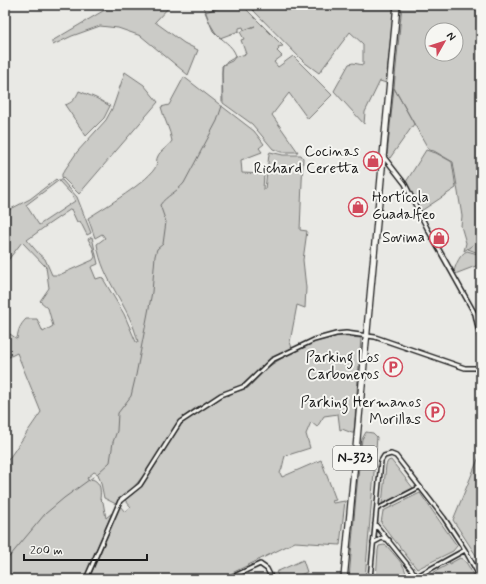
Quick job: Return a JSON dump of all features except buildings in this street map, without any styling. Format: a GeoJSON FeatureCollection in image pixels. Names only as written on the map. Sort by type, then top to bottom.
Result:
{"type":"FeatureCollection","features":[{"type":"Feature","properties":{"kind":"highway","name":"N-323"},"geometry":{"type":"LineString","coordinates":[[344,579],[384,157],[396,5]]}},
{"type":"Feature","properties":{"kind":"street"},"geometry":{"type":"LineString","coordinates":[[384,157],[405,184],[427,228],[475,314],[481,343]]}},
{"type":"Feature","properties":{"kind":"street"},"geometry":{"type":"LineString","coordinates":[[86,579],[120,501],[140,485],[180,422],[221,395],[245,386],[272,360],[302,344],[324,336],[346,334],[375,338],[465,368],[481,368]]}},
{"type":"Feature","properties":{"kind":"street"},"geometry":{"type":"LineString","coordinates":[[370,579],[381,461],[384,456],[388,454],[396,456],[421,487],[466,550],[481,579]]}},
{"type":"Feature","properties":{"kind":"street"},"geometry":{"type":"LineString","coordinates":[[377,509],[421,487]]}},
{"type":"Feature","properties":{"kind":"street"},"geometry":{"type":"LineString","coordinates":[[375,524],[418,578]]}},
{"type":"Feature","properties":{"kind":"street"},"geometry":{"type":"LineString","coordinates":[[373,543],[382,538],[389,540]]}},
{"type":"Feature","properties":{"kind":"street"},"geometry":{"type":"LineString","coordinates":[[412,579],[418,578],[466,550]]}},
{"type":"Feature","properties":{"kind":"street"},"geometry":{"type":"LineString","coordinates":[[228,579],[260,564],[268,569],[272,579]]}},
{"type":"Feature","properties":{"kind":"shaded area"},"geometry":{"type":"Polygon","coordinates":[[[113,5],[171,5],[155,22],[184,43],[198,50],[188,75],[141,36],[118,28],[100,26],[72,36],[53,45],[52,41],[113,5]]]}},
{"type":"Feature","properties":{"kind":"shaded area"},"geometry":{"type":"Polygon","coordinates":[[[228,5],[242,5],[283,46],[278,47],[279,49],[277,51],[282,56],[274,62],[278,67],[293,56],[332,95],[308,119],[289,93],[272,115],[298,152],[281,152],[273,149],[252,124],[223,103],[223,65],[232,61],[235,57],[246,54],[241,40],[244,39],[240,32],[255,26],[244,30],[243,27],[239,28],[239,31],[220,38],[213,31],[205,12],[228,5]]]}},
{"type":"Feature","properties":{"kind":"shaded area"},"geometry":{"type":"Polygon","coordinates":[[[255,5],[394,5],[386,83],[380,81],[365,112],[364,124],[334,91],[349,64],[353,63],[363,65],[363,44],[350,32],[319,73],[304,62],[251,8],[255,5]]]}},
{"type":"Feature","properties":{"kind":"shaded area"},"geometry":{"type":"Polygon","coordinates":[[[402,5],[481,5],[481,254],[468,249],[473,245],[464,251],[466,243],[461,226],[462,216],[453,162],[434,151],[429,150],[394,88],[402,5]]]}},
{"type":"Feature","properties":{"kind":"shaded area"},"geometry":{"type":"Polygon","coordinates":[[[125,72],[144,85],[158,102],[79,194],[62,177],[62,174],[77,152],[106,120],[113,107],[125,72]]]}},
{"type":"Feature","properties":{"kind":"shaded area"},"geometry":{"type":"Polygon","coordinates":[[[184,77],[254,131],[264,144],[259,148],[262,152],[241,160],[242,173],[264,174],[263,189],[265,189],[270,152],[283,155],[301,155],[303,158],[300,230],[307,231],[303,260],[306,288],[305,308],[297,305],[290,342],[292,348],[269,360],[247,383],[220,394],[194,409],[178,421],[147,471],[134,487],[116,504],[104,498],[98,474],[94,472],[87,478],[90,481],[92,479],[95,480],[99,485],[100,499],[103,502],[106,518],[112,513],[84,579],[5,579],[5,457],[8,460],[41,412],[17,353],[5,359],[5,339],[10,334],[17,339],[22,323],[26,319],[37,319],[43,332],[53,326],[48,308],[40,301],[49,288],[46,267],[22,242],[5,264],[5,221],[8,219],[5,212],[30,199],[56,179],[58,181],[26,205],[39,225],[75,201],[72,195],[58,180],[62,180],[77,197],[91,233],[87,235],[80,221],[77,222],[71,209],[27,240],[45,259],[52,275],[59,275],[93,260],[95,257],[93,248],[88,239],[92,237],[98,264],[91,267],[96,279],[102,277],[124,314],[136,342],[138,342],[129,317],[104,270],[97,244],[105,238],[102,234],[95,238],[88,218],[125,194],[152,172],[156,166],[159,154],[172,141],[161,107],[169,105],[184,77]]]}},
{"type":"Feature","properties":{"kind":"shaded area"},"geometry":{"type":"Polygon","coordinates":[[[394,88],[414,124],[390,158],[387,155],[394,88]]]}},
{"type":"Feature","properties":{"kind":"shaded area"},"geometry":{"type":"Polygon","coordinates":[[[79,91],[110,106],[104,118],[86,136],[65,105],[74,100],[79,91]]]}},
{"type":"Feature","properties":{"kind":"shaded area"},"geometry":{"type":"Polygon","coordinates":[[[426,150],[436,153],[452,162],[456,188],[421,211],[406,182],[426,150]]]}},
{"type":"Feature","properties":{"kind":"shaded area"},"geometry":{"type":"Polygon","coordinates":[[[467,251],[481,255],[481,264],[455,274],[454,271],[456,265],[462,254],[467,251]]]}},
{"type":"Feature","properties":{"kind":"shaded area"},"geometry":{"type":"Polygon","coordinates":[[[338,336],[361,338],[354,433],[342,429],[340,430],[338,414],[324,416],[317,427],[311,422],[306,434],[310,448],[285,456],[280,473],[282,477],[321,460],[336,500],[332,501],[333,503],[345,501],[340,545],[295,542],[220,579],[89,579],[120,506],[125,512],[131,507],[125,500],[142,486],[182,423],[222,397],[248,388],[268,367],[293,351],[310,343],[338,336]]]}},
{"type":"Feature","properties":{"kind":"shaded area"},"geometry":{"type":"Polygon","coordinates":[[[366,432],[373,433],[377,437],[365,579],[349,579],[362,439],[366,432]]]}},
{"type":"Feature","properties":{"kind":"shaded area"},"geometry":{"type":"Polygon","coordinates":[[[481,452],[481,563],[453,520],[481,452]]]}},
{"type":"Feature","properties":{"kind":"shaded area"},"geometry":{"type":"Polygon","coordinates":[[[391,460],[413,488],[382,504],[386,465],[388,461],[391,460]]]}},
{"type":"Feature","properties":{"kind":"shaded area"},"geometry":{"type":"Polygon","coordinates":[[[420,493],[457,546],[453,551],[417,569],[381,523],[383,511],[420,493]]]}},
{"type":"Feature","properties":{"kind":"shaded area"},"geometry":{"type":"Polygon","coordinates":[[[379,546],[387,546],[404,567],[406,575],[403,577],[392,580],[376,579],[378,550],[379,546]]]}},
{"type":"Feature","properties":{"kind":"shaded area"},"geometry":{"type":"Polygon","coordinates":[[[460,558],[467,564],[475,579],[427,579],[429,575],[460,558]]]}},
{"type":"Feature","properties":{"kind":"shaded area"},"geometry":{"type":"Polygon","coordinates":[[[303,560],[307,572],[291,579],[280,579],[276,572],[303,560]]]}},
{"type":"Feature","properties":{"kind":"waterway"},"geometry":{"type":"LineString","coordinates":[[203,5],[213,29],[227,43],[236,56],[222,66],[222,101]]}},
{"type":"Feature","properties":{"kind":"waterway"},"geometry":{"type":"LineString","coordinates":[[98,473],[110,462],[113,442],[117,431],[118,413],[131,396],[136,375],[152,292],[155,256],[157,249],[163,244],[166,222],[160,205],[184,183],[217,121],[222,106]]}},
{"type":"Feature","properties":{"kind":"waterway"},"geometry":{"type":"LineString","coordinates":[[5,562],[45,514],[93,477]]}},
{"type":"Feature","properties":{"kind":"place","name":"Cocinas Richard Ceretta"},"geometry":{"type":"Point","coordinates":[373,161]}},
{"type":"Feature","properties":{"kind":"place","name":"Hortícola Guadalfeo"},"geometry":{"type":"Point","coordinates":[358,207]}},
{"type":"Feature","properties":{"kind":"place","name":"Sovima"},"geometry":{"type":"Point","coordinates":[439,238]}},
{"type":"Feature","properties":{"kind":"place","name":"Parking Los Carboneros"},"geometry":{"type":"Point","coordinates":[393,367]}},
{"type":"Feature","properties":{"kind":"place","name":"Parking Hermanos Morillas"},"geometry":{"type":"Point","coordinates":[435,412]}}]}
